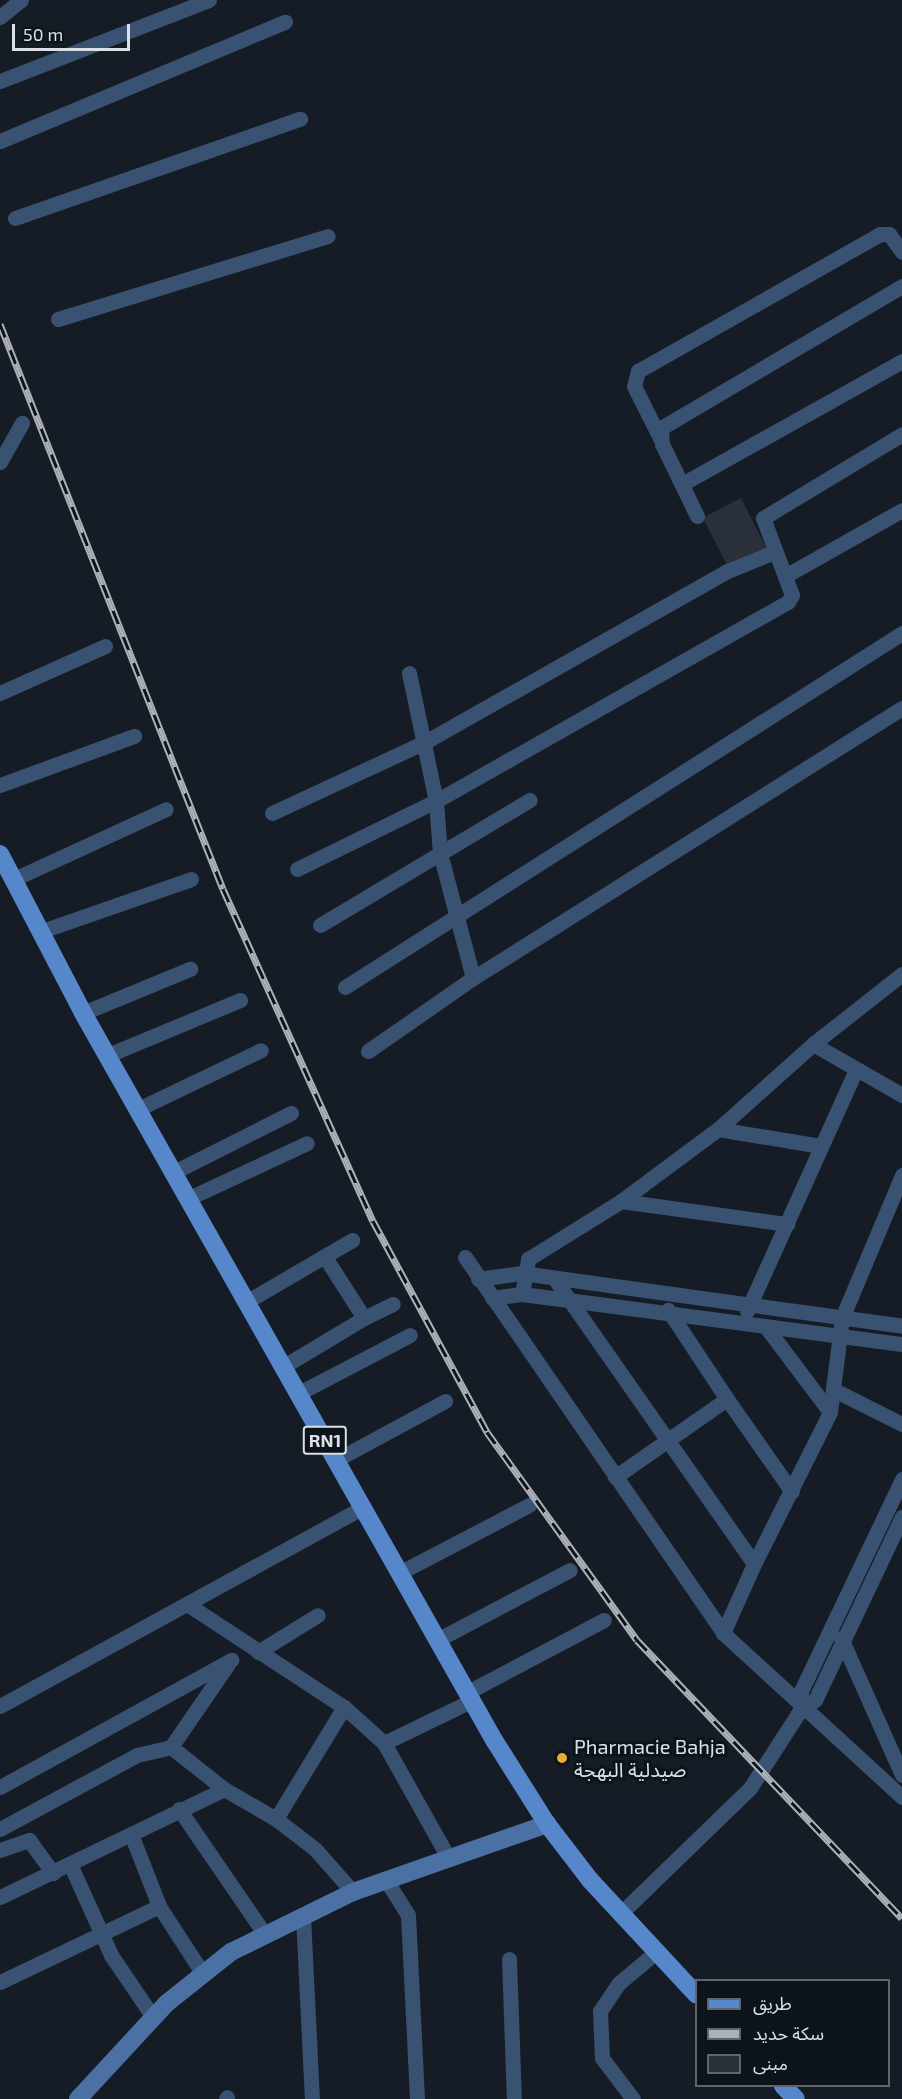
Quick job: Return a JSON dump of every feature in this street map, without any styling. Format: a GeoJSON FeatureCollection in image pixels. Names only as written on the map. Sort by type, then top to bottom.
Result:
{"type":"FeatureCollection","features":[{"type":"Feature","properties":{"kind":"main road","name":"RN1"},"geometry":{"type":"LineString","coordinates":[[0,854],[83,1013],[174,1172],[187,1199],[284,1365],[361,1508],[469,1697],[547,1824],[620,1914],[695,1993]]}},
{"type":"Feature","properties":{"kind":"main road"},"geometry":{"type":"LineString","coordinates":[[785,2087],[796,2099]]}},
{"type":"Feature","properties":{"kind":"street"},"geometry":{"type":"LineString","coordinates":[[0,17],[21,0]]}},
{"type":"Feature","properties":{"kind":"street"},"geometry":{"type":"LineString","coordinates":[[0,81],[209,0]]}},
{"type":"Feature","properties":{"kind":"street"},"geometry":{"type":"LineString","coordinates":[[0,141],[285,22]]}},
{"type":"Feature","properties":{"kind":"street"},"geometry":{"type":"LineString","coordinates":[[15,218],[300,119]]}},
{"type":"Feature","properties":{"kind":"street"},"geometry":{"type":"LineString","coordinates":[[697,516],[634,386],[638,371],[880,234],[889,234],[902,252]]}},
{"type":"Feature","properties":{"kind":"street"},"geometry":{"type":"LineString","coordinates":[[58,319],[328,236]]}},
{"type":"Feature","properties":{"kind":"street"},"geometry":{"type":"LineString","coordinates":[[660,438],[661,428],[677,416],[902,286]]}},
{"type":"Feature","properties":{"kind":"street"},"geometry":{"type":"LineString","coordinates":[[682,484],[902,361]]}},
{"type":"Feature","properties":{"kind":"street"},"geometry":{"type":"LineString","coordinates":[[0,462],[22,423]]}},
{"type":"Feature","properties":{"kind":"street"},"geometry":{"type":"LineString","coordinates":[[297,869],[436,801],[788,602],[792,595],[761,523],[766,514],[902,434]]}},
{"type":"Feature","properties":{"kind":"street"},"geometry":{"type":"LineString","coordinates":[[785,576],[902,510]]}},
{"type":"Feature","properties":{"kind":"street"},"geometry":{"type":"LineString","coordinates":[[272,813],[425,742],[725,572],[774,552]]}},
{"type":"Feature","properties":{"kind":"street"},"geometry":{"type":"LineString","coordinates":[[345,987],[902,633]]}},
{"type":"Feature","properties":{"kind":"street"},"geometry":{"type":"LineString","coordinates":[[0,693],[105,646]]}},
{"type":"Feature","properties":{"kind":"street"},"geometry":{"type":"LineString","coordinates":[[409,673],[436,801],[440,853],[454,917],[473,978]]}},
{"type":"Feature","properties":{"kind":"street"},"geometry":{"type":"LineString","coordinates":[[368,1051],[473,978],[902,708]]}},
{"type":"Feature","properties":{"kind":"street"},"geometry":{"type":"LineString","coordinates":[[0,785],[134,736]]}},
{"type":"Feature","properties":{"kind":"street"},"geometry":{"type":"LineString","coordinates":[[320,925],[530,800]]}},
{"type":"Feature","properties":{"kind":"street"},"geometry":{"type":"LineString","coordinates":[[14,879],[166,809]]}},
{"type":"Feature","properties":{"kind":"street"},"geometry":{"type":"LineString","coordinates":[[39,932],[191,879]]}},
{"type":"Feature","properties":{"kind":"street"},"geometry":{"type":"LineString","coordinates":[[83,1013],[190,969]]}},
{"type":"Feature","properties":{"kind":"street"},"geometry":{"type":"LineString","coordinates":[[522,1294],[522,1272],[528,1259],[621,1201],[718,1128],[813,1044],[902,974]]}},
{"type":"Feature","properties":{"kind":"street"},"geometry":{"type":"LineString","coordinates":[[108,1055],[240,1000]]}},
{"type":"Feature","properties":{"kind":"street"},"geometry":{"type":"LineString","coordinates":[[813,1044],[855,1072],[902,1095]]}},
{"type":"Feature","properties":{"kind":"street"},"geometry":{"type":"LineString","coordinates":[[138,1109],[261,1050]]}},
{"type":"Feature","properties":{"kind":"street"},"geometry":{"type":"LineString","coordinates":[[742,1322],[855,1072]]}},
{"type":"Feature","properties":{"kind":"street"},"geometry":{"type":"LineString","coordinates":[[174,1172],[291,1113]]}},
{"type":"Feature","properties":{"kind":"street"},"geometry":{"type":"LineString","coordinates":[[718,1128],[822,1146]]}},
{"type":"Feature","properties":{"kind":"street"},"geometry":{"type":"LineString","coordinates":[[187,1199],[307,1143]]}},
{"type":"Feature","properties":{"kind":"street"},"geometry":{"type":"LineString","coordinates":[[723,1633],[754,1564],[830,1412],[836,1391],[842,1318],[902,1175]]}},
{"type":"Feature","properties":{"kind":"street"},"geometry":{"type":"LineString","coordinates":[[621,1201],[787,1224]]}},
{"type":"Feature","properties":{"kind":"street"},"geometry":{"type":"LineString","coordinates":[[246,1302],[352,1240]]}},
{"type":"Feature","properties":{"kind":"street"},"geometry":{"type":"LineString","coordinates":[[325,1257],[364,1318]]}},
{"type":"Feature","properties":{"kind":"street"},"geometry":{"type":"LineString","coordinates":[[465,1257],[723,1633],[801,1709],[902,1797]]}},
{"type":"Feature","properties":{"kind":"street"},"geometry":{"type":"LineString","coordinates":[[478,1279],[522,1272],[658,1295],[750,1304],[902,1326]]}},
{"type":"Feature","properties":{"kind":"street"},"geometry":{"type":"LineString","coordinates":[[554,1278],[665,1444],[754,1564]]}},
{"type":"Feature","properties":{"kind":"street"},"geometry":{"type":"LineString","coordinates":[[492,1298],[522,1294],[569,1302],[839,1334],[902,1344]]}},
{"type":"Feature","properties":{"kind":"street"},"geometry":{"type":"LineString","coordinates":[[658,1295],[792,1492]]}},
{"type":"Feature","properties":{"kind":"street"},"geometry":{"type":"LineString","coordinates":[[284,1365],[364,1318],[393,1304]]}},
{"type":"Feature","properties":{"kind":"street"},"geometry":{"type":"LineString","coordinates":[[766,1327],[830,1412]]}},
{"type":"Feature","properties":{"kind":"street"},"geometry":{"type":"LineString","coordinates":[[299,1393],[410,1335]]}},
{"type":"Feature","properties":{"kind":"street"},"geometry":{"type":"LineString","coordinates":[[836,1391],[902,1424]]}},
{"type":"Feature","properties":{"kind":"street"},"geometry":{"type":"LineString","coordinates":[[615,1477],[727,1399]]}},
{"type":"Feature","properties":{"kind":"street"},"geometry":{"type":"LineString","coordinates":[[336,1460],[445,1401]]}},
{"type":"Feature","properties":{"kind":"street"},"geometry":{"type":"LineString","coordinates":[[801,1709],[801,1691],[836,1626],[902,1479]]}},
{"type":"Feature","properties":{"kind":"street"},"geometry":{"type":"LineString","coordinates":[[399,1574],[529,1506]]}},
{"type":"Feature","properties":{"kind":"street"},"geometry":{"type":"LineString","coordinates":[[0,1706],[361,1508]]}},
{"type":"Feature","properties":{"kind":"street"},"geometry":{"type":"LineString","coordinates":[[620,1914],[750,1788],[801,1709],[815,1700],[844,1644],[902,1517]]}},
{"type":"Feature","properties":{"kind":"street"},"geometry":{"type":"LineString","coordinates":[[437,1640],[570,1570]]}},
{"type":"Feature","properties":{"kind":"street"},"geometry":{"type":"LineString","coordinates":[[187,1604],[344,1707],[384,1743],[449,1859]]}},
{"type":"Feature","properties":{"kind":"street"},"geometry":{"type":"LineString","coordinates":[[258,1652],[318,1615]]}},
{"type":"Feature","properties":{"kind":"street"},"geometry":{"type":"LineString","coordinates":[[384,1743],[604,1620]]}},
{"type":"Feature","properties":{"kind":"street"},"geometry":{"type":"LineString","coordinates":[[836,1626],[902,1775]]}},
{"type":"Feature","properties":{"kind":"street"},"geometry":{"type":"LineString","coordinates":[[0,1829],[137,1755],[171,1747],[245,1642]]}},
{"type":"Feature","properties":{"kind":"street"},"geometry":{"type":"LineString","coordinates":[[0,1787],[231,1660]]}},
{"type":"Feature","properties":{"kind":"street"},"geometry":{"type":"LineString","coordinates":[[276,1819],[344,1707]]}},
{"type":"Feature","properties":{"kind":"street"},"geometry":{"type":"LineString","coordinates":[[171,1747],[224,1789],[276,1819],[315,1849],[353,1892]]}},
{"type":"Feature","properties":{"kind":"street"},"geometry":{"type":"LineString","coordinates":[[1,1893],[70,1864],[224,1789]]}},
{"type":"Feature","properties":{"kind":"street"},"geometry":{"type":"LineString","coordinates":[[179,1809],[264,1933]]}},
{"type":"Feature","properties":{"kind":"street"},"geometry":{"type":"LineString","coordinates":[[78,2099],[153,2018],[201,1971],[264,1933],[353,1892],[547,1824]]}},
{"type":"Feature","properties":{"kind":"street"},"geometry":{"type":"LineString","coordinates":[[131,1833],[159,1905],[201,1971]]}},
{"type":"Feature","properties":{"kind":"street"},"geometry":{"type":"LineString","coordinates":[[0,1850],[29,1840],[52,1872]]}},
{"type":"Feature","properties":{"kind":"street"},"geometry":{"type":"LineString","coordinates":[[70,1864],[102,1933],[153,2018]]}},
{"type":"Feature","properties":{"kind":"street"},"geometry":{"type":"LineString","coordinates":[[386,1880],[408,1915],[417,2099]]}},
{"type":"Feature","properties":{"kind":"street"},"geometry":{"type":"LineString","coordinates":[[0,1982],[159,1905]]}},
{"type":"Feature","properties":{"kind":"street"},"geometry":{"type":"LineString","coordinates":[[303,1916],[312,2099]]}},
{"type":"Feature","properties":{"kind":"street"},"geometry":{"type":"LineString","coordinates":[[633,2099],[602,2058],[600,2012],[619,1983],[656,1952]]}},
{"type":"Feature","properties":{"kind":"street"},"geometry":{"type":"LineString","coordinates":[[509,1959],[514,2099]]}},
{"type":"Feature","properties":{"kind":"building"},"geometry":{"type":"Polygon","coordinates":[[[741,498],[767,549],[729,568],[703,518],[741,498]]]}},
{"type":"Feature","properties":{"kind":"railway"},"geometry":{"type":"LineString","coordinates":[[0,324],[223,889],[373,1221],[487,1432],[637,1640],[902,1918]]}},
{"type":"Feature","properties":{"kind":"place","name":"Pharmacie Bahja صيدلية البهجة"},"geometry":{"type":"Point","coordinates":[562,1758]}}]}
